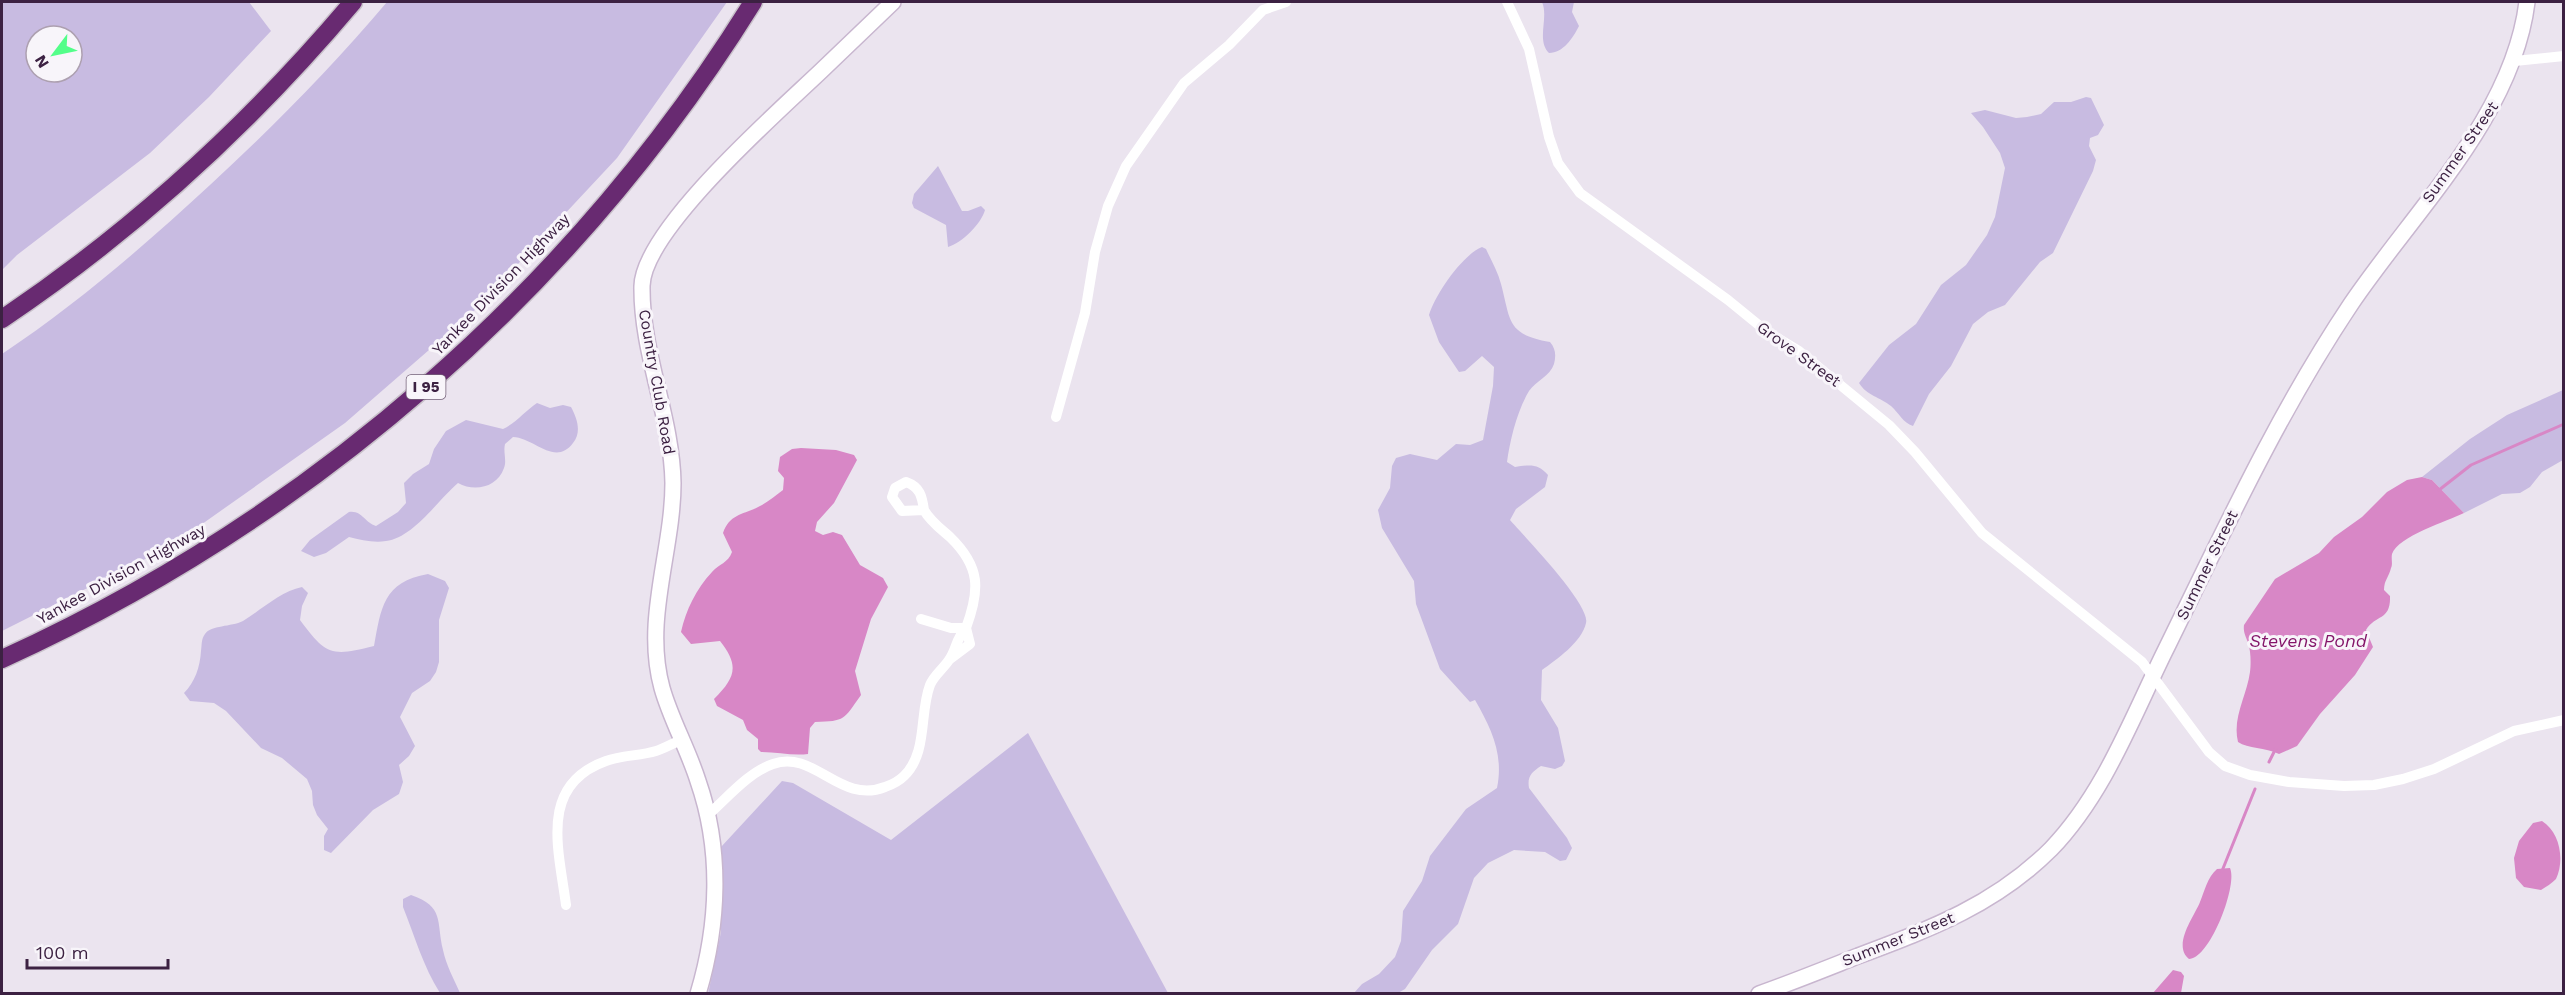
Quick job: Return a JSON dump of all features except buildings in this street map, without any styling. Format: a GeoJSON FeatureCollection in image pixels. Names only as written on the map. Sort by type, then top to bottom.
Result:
{"type":"FeatureCollection","features":[{"type":"Feature","properties":{"kind":"highway"},"geometry":{"type":"LineString","coordinates":[[2,320],[93,253],[191,171],[276,88],[353,2]]}},
{"type":"Feature","properties":{"kind":"highway","name":"Yankee Division Highway"},"geometry":{"type":"LineString","coordinates":[[2,659],[122,599],[226,537],[328,466],[428,385],[534,283],[609,199],[685,102],[753,2]]}},
{"type":"Feature","properties":{"kind":"main road","name":"Country Club Road"},"geometry":{"type":"LineString","coordinates":[[698,993],[707,962],[714,917],[713,836],[709,814],[682,740],[669,713],[658,665],[656,617],[670,525],[673,483],[670,446],[644,315],[642,283],[645,270],[657,245],[732,154],[893,2]]}},
{"type":"Feature","properties":{"kind":"main road","name":"Summer Street"},"geometry":{"type":"LineString","coordinates":[[1760,993],[1923,932],[1987,901],[2052,848],[2074,821],[2111,763],[2260,458],[2300,383],[2352,303],[2460,158],[2503,89],[2515,61],[2527,2]]}},
{"type":"Feature","properties":{"kind":"street"},"geometry":{"type":"LineString","coordinates":[[1056,417],[1085,313],[1095,252],[1108,206],[1126,166],[1185,83],[1263,10],[1286,2]]}},
{"type":"Feature","properties":{"kind":"street","name":"Grove Street"},"geometry":{"type":"LineString","coordinates":[[1507,2],[1529,49],[1549,137],[1558,163],[1580,193],[1728,300],[1766,331],[1799,351],[1860,399],[1915,452],[1982,533],[2129,651],[2153,675],[2202,744],[2216,759],[2239,773],[2289,782],[2344,786],[2373,784],[2403,779],[2434,769],[2514,731],[2564,720]]}},
{"type":"Feature","properties":{"kind":"street"},"geometry":{"type":"LineString","coordinates":[[2515,61],[2564,56]]}},
{"type":"Feature","properties":{"kind":"street"},"geometry":{"type":"LineString","coordinates":[[709,814],[757,773],[775,763],[805,765],[842,786],[866,792],[891,785],[904,776],[916,760],[931,683],[950,659],[957,638],[966,628],[975,602],[977,586],[973,569],[962,549],[924,510]]}},
{"type":"Feature","properties":{"kind":"street"},"geometry":{"type":"LineString","coordinates":[[921,619],[951,628],[966,628]]}},
{"type":"Feature","properties":{"kind":"street"},"geometry":{"type":"LineString","coordinates":[[566,905],[556,827],[561,803],[568,790],[580,775],[596,765],[658,750],[682,740]]}},
{"type":"Feature","properties":{"kind":"shaded area"},"geometry":{"type":"Polygon","coordinates":[[[2,2],[249,2],[271,31],[209,97],[150,153],[17,255],[2,270],[2,2]]]}},
{"type":"Feature","properties":{"kind":"shaded area"},"geometry":{"type":"Polygon","coordinates":[[[387,2],[727,2],[617,158],[475,310],[345,423],[171,546],[2,631],[2,354],[83,295],[185,208],[302,96],[387,2]]]}},
{"type":"Feature","properties":{"kind":"shaded area"},"geometry":{"type":"Polygon","coordinates":[[[1542,2],[1574,2],[1572,12],[1579,26],[1567,44],[1549,53],[1543,42],[1544,8],[1542,2]]]}},
{"type":"Feature","properties":{"kind":"shaded area"},"geometry":{"type":"Polygon","coordinates":[[[2086,97],[2091,98],[2104,125],[2098,135],[2090,138],[2089,146],[2096,160],[2093,171],[2053,253],[2040,262],[2005,305],[1988,312],[1973,324],[1951,366],[1929,394],[1913,426],[1910,425],[1891,406],[1866,391],[1859,383],[1889,345],[1916,324],[1941,285],[1966,265],[1987,235],[1995,217],[2005,168],[2000,153],[1971,113],[1985,110],[2016,118],[2027,117],[2041,114],[2054,102],[2071,102],[2086,97]]]}},
{"type":"Feature","properties":{"kind":"shaded area"},"geometry":{"type":"Polygon","coordinates":[[[938,166],[962,211],[981,206],[985,210],[980,221],[970,232],[959,242],[948,247],[946,225],[914,208],[912,203],[914,194],[938,166]]]}},
{"type":"Feature","properties":{"kind":"shaded area"},"geometry":{"type":"Polygon","coordinates":[[[1482,247],[1486,249],[1498,275],[1513,324],[1525,335],[1550,342],[1555,353],[1552,368],[1529,391],[1521,407],[1512,435],[1507,462],[1515,467],[1529,465],[1537,467],[1548,475],[1545,487],[1516,509],[1510,520],[1568,587],[1585,614],[1586,623],[1579,637],[1568,650],[1542,670],[1541,700],[1558,728],[1565,761],[1562,766],[1555,769],[1541,766],[1535,770],[1529,780],[1529,788],[1572,848],[1566,860],[1560,861],[1545,852],[1514,850],[1488,863],[1474,878],[1458,924],[1432,950],[1405,989],[1398,993],[1354,993],[1362,984],[1379,974],[1395,957],[1401,941],[1403,911],[1422,881],[1430,856],[1466,809],[1497,788],[1499,764],[1491,731],[1475,700],[1470,702],[1440,669],[1416,604],[1414,581],[1382,528],[1378,510],[1390,488],[1392,466],[1396,458],[1410,454],[1437,460],[1456,444],[1470,445],[1483,440],[1493,386],[1494,367],[1482,356],[1465,371],[1459,372],[1439,342],[1429,315],[1450,276],[1466,258],[1482,247]]]}},
{"type":"Feature","properties":{"kind":"shaded area"},"geometry":{"type":"Polygon","coordinates":[[[2563,390],[2563,460],[2542,472],[2530,487],[2520,493],[2502,494],[2464,513],[2432,480],[2422,477],[2470,439],[2507,415],[2563,390]]]}},
{"type":"Feature","properties":{"kind":"shaded area"},"geometry":{"type":"Polygon","coordinates":[[[537,403],[550,408],[563,405],[571,407],[577,420],[578,430],[576,439],[566,450],[552,452],[513,437],[505,444],[505,465],[496,480],[491,484],[478,487],[458,483],[406,533],[396,538],[377,542],[349,537],[326,553],[314,557],[301,551],[310,540],[349,512],[357,513],[376,526],[398,512],[406,503],[404,483],[429,464],[434,449],[446,431],[466,420],[503,429],[537,403]]]}},
{"type":"Feature","properties":{"kind":"shaded area"},"geometry":{"type":"Polygon","coordinates":[[[428,574],[445,581],[449,588],[439,620],[439,662],[436,672],[430,681],[412,693],[400,717],[415,746],[409,756],[399,765],[403,782],[399,794],[373,810],[331,853],[324,850],[324,836],[328,829],[317,815],[307,779],[282,758],[261,748],[226,711],[214,703],[190,701],[184,693],[196,674],[203,638],[208,631],[243,621],[279,597],[302,587],[308,593],[302,606],[300,620],[324,647],[339,652],[348,652],[374,646],[382,609],[393,590],[402,583],[428,574]]]}},
{"type":"Feature","properties":{"kind":"shaded area"},"geometry":{"type":"Polygon","coordinates":[[[1028,733],[1168,993],[708,994],[721,932],[721,847],[782,781],[793,783],[891,840],[1028,733]]]}},
{"type":"Feature","properties":{"kind":"shaded area"},"geometry":{"type":"Polygon","coordinates":[[[411,895],[429,905],[437,916],[444,956],[460,993],[440,993],[429,972],[403,907],[403,899],[411,895]]]}},
{"type":"Feature","properties":{"kind":"water"},"geometry":{"type":"Polygon","coordinates":[[[792,449],[836,450],[854,455],[857,460],[834,503],[817,522],[815,531],[823,535],[833,532],[842,535],[860,565],[883,578],[888,587],[871,619],[855,671],[861,695],[843,718],[815,722],[810,728],[808,754],[797,755],[761,752],[758,749],[758,739],[747,730],[743,720],[717,706],[714,699],[727,685],[732,672],[730,658],[720,641],[691,644],[681,632],[696,593],[712,572],[728,559],[732,552],[723,533],[726,526],[738,515],[763,504],[783,490],[784,478],[778,471],[780,457],[792,449]]]}},
{"type":"Feature","properties":{"kind":"water","name":"Stevens Pond"},"geometry":{"type":"Polygon","coordinates":[[[2422,477],[2432,480],[2464,513],[2413,535],[2396,547],[2392,554],[2392,566],[2384,587],[2390,596],[2390,604],[2385,614],[2366,630],[2373,647],[2355,675],[2320,714],[2297,746],[2279,754],[2238,742],[2237,724],[2251,665],[2244,625],[2275,579],[2319,553],[2334,537],[2362,517],[2387,492],[2407,480],[2422,477]]]}},
{"type":"Feature","properties":{"kind":"water"},"geometry":{"type":"Polygon","coordinates":[[[2542,821],[2557,839],[2560,863],[2556,879],[2541,890],[2524,887],[2516,878],[2514,858],[2519,841],[2533,823],[2542,821]]]}},
{"type":"Feature","properties":{"kind":"water"},"geometry":{"type":"Polygon","coordinates":[[[2230,868],[2230,889],[2220,920],[2205,947],[2197,956],[2189,959],[2184,953],[2183,939],[2207,884],[2217,869],[2230,868]]]}},
{"type":"Feature","properties":{"kind":"water"},"geometry":{"type":"Polygon","coordinates":[[[2173,970],[2181,972],[2184,976],[2181,993],[2153,993],[2173,970]]]}},
{"type":"Feature","properties":{"kind":"waterway"},"geometry":{"type":"LineString","coordinates":[[2439,490],[2471,465],[2564,424]]}},
{"type":"Feature","properties":{"kind":"waterway"},"geometry":{"type":"LineString","coordinates":[[2269,762],[2276,748]]}},
{"type":"Feature","properties":{"kind":"waterway"},"geometry":{"type":"LineString","coordinates":[[2222,871],[2255,789]]}}]}
